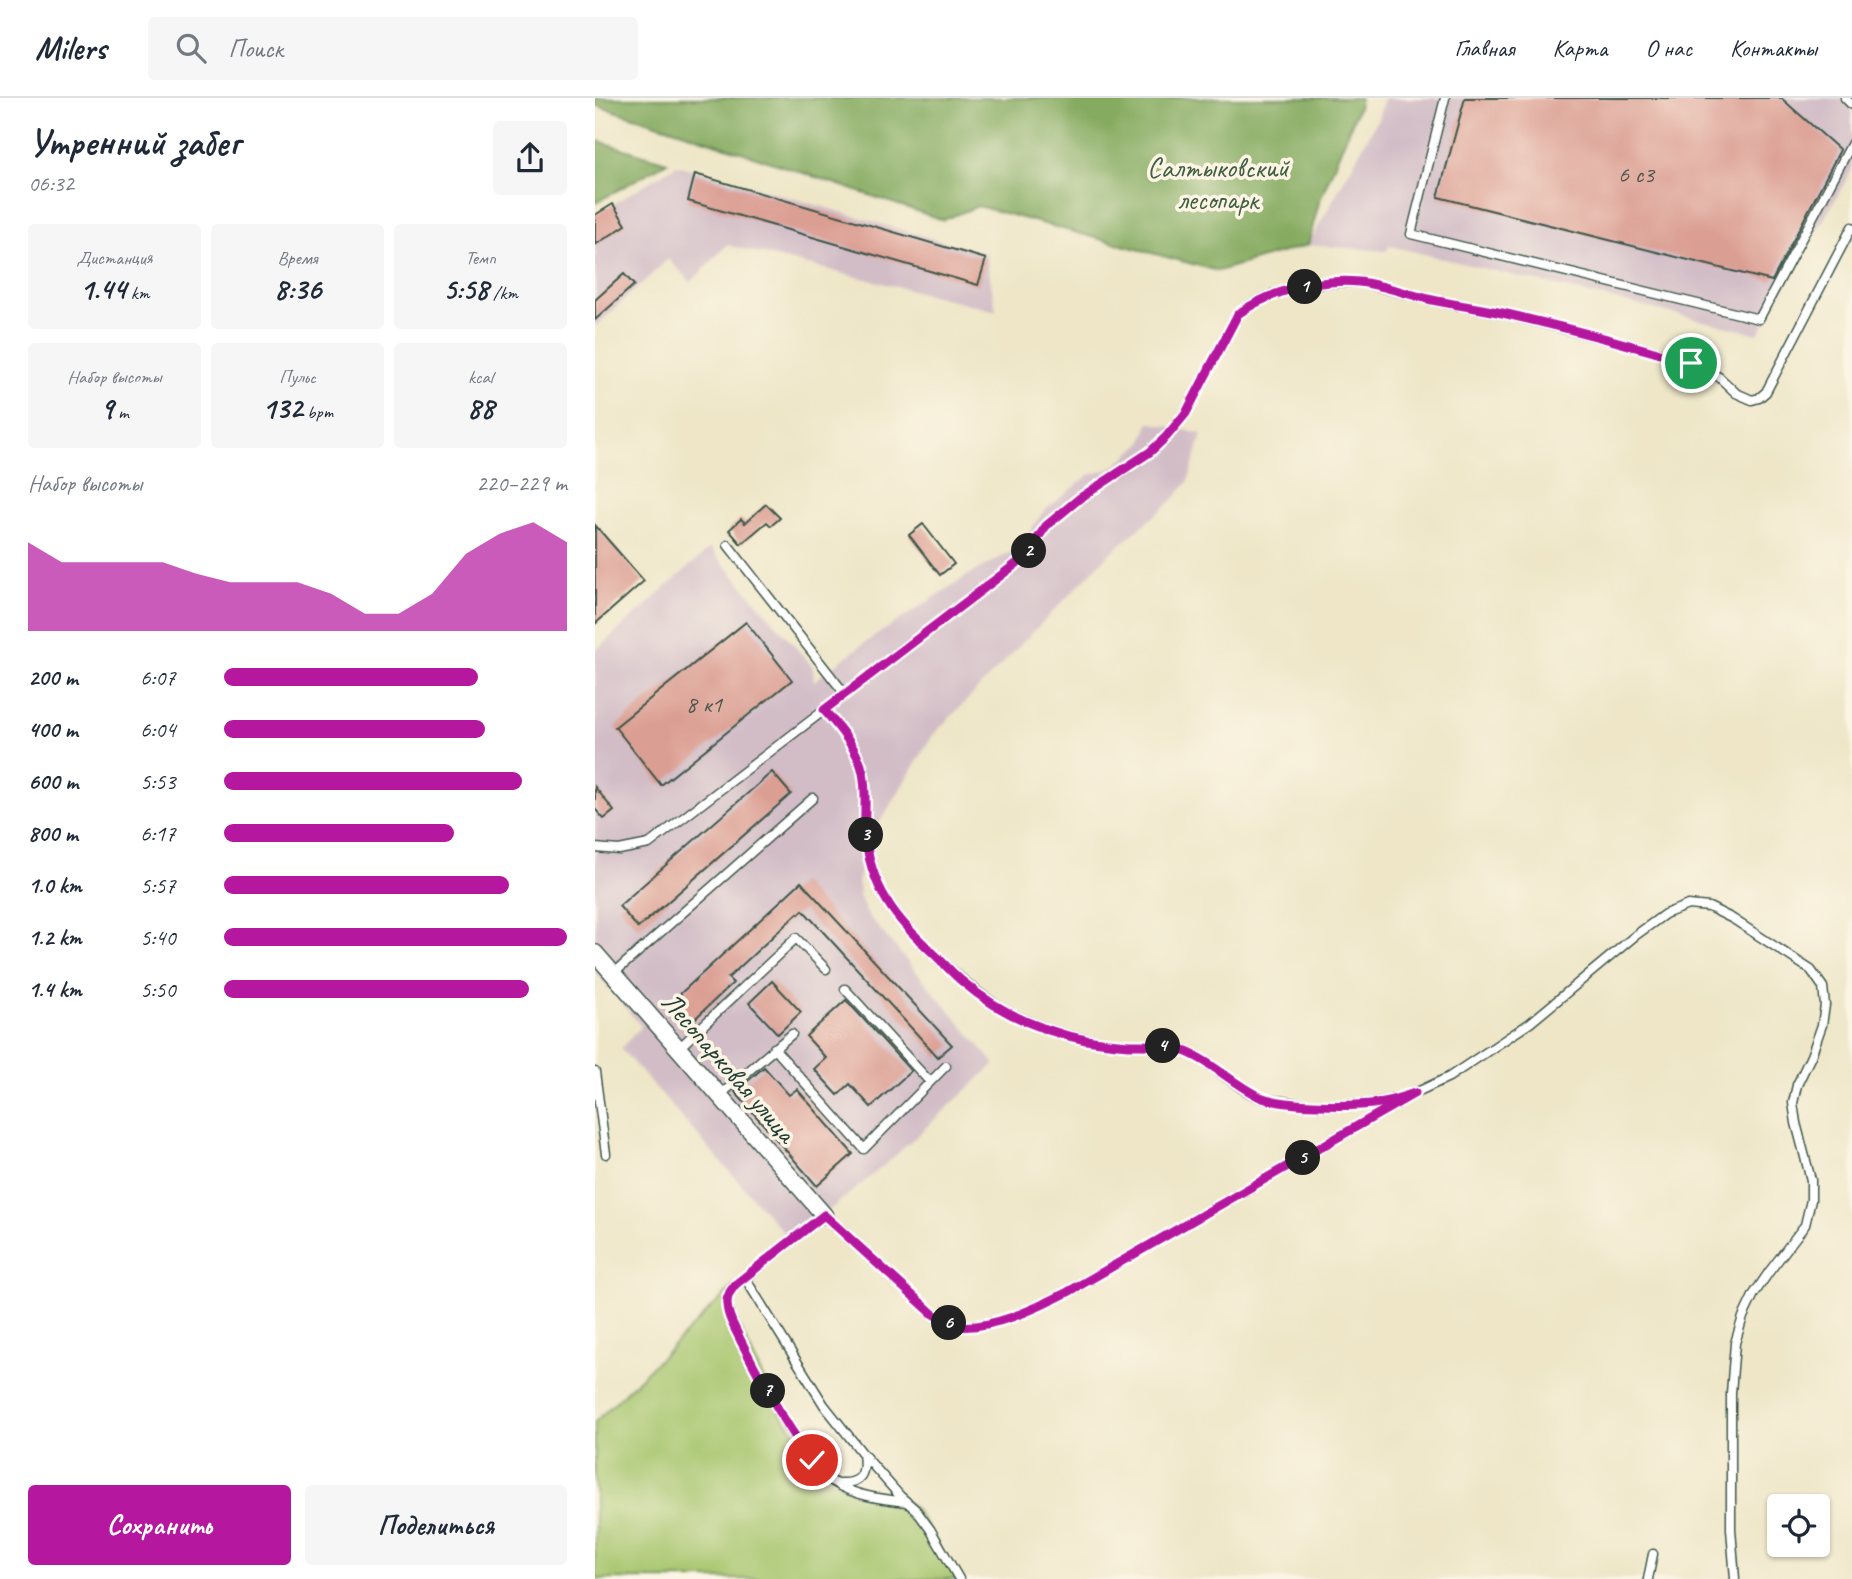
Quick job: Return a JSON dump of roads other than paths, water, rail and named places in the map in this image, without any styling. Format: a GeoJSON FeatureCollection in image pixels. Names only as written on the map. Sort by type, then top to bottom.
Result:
{"type":"FeatureCollection","features":[{"type":"Feature","properties":{"kind":"street","name":"Лесопарковая улица"},"geometry":{"type":"LineString","coordinates":[[595,953],[824,1215]]}},
{"type":"Feature","properties":{"kind":"lane"},"geometry":{"type":"LineString","coordinates":[[1445,98],[1411,234],[1759,319],[1852,143]]}},
{"type":"Feature","properties":{"kind":"lane"},"geometry":{"type":"LineString","coordinates":[[1845,98],[1852,105]]}},
{"type":"Feature","properties":{"kind":"lane"},"geometry":{"type":"LineString","coordinates":[[595,848],[619,850],[649,844],[1025,557],[1046,526],[1080,498],[1150,452],[1166,437],[1186,413],[1238,314],[1252,304],[1306,286],[1359,282],[1434,301],[1509,314],[1645,349],[1691,363],[1719,377],[1736,393],[1752,400],[1766,392],[1852,227]]}},
{"type":"Feature","properties":{"kind":"lane"},"geometry":{"type":"LineString","coordinates":[[728,544],[845,694]]}},
{"type":"Feature","properties":{"kind":"lane"},"geometry":{"type":"LineString","coordinates":[[824,710],[851,746],[863,771],[865,832],[869,859],[887,902],[908,929],[964,983],[1004,1011],[1048,1031],[1087,1040],[1126,1045],[1159,1045],[1182,1050],[1261,1098],[1297,1104],[1336,1105],[1380,1103],[1415,1093]]}},
{"type":"Feature","properties":{"kind":"lane"},"geometry":{"type":"LineString","coordinates":[[613,974],[813,798]]}},
{"type":"Feature","properties":{"kind":"lane"},"geometry":{"type":"LineString","coordinates":[[907,1502],[853,1492],[835,1483],[812,1460],[794,1437],[732,1321],[727,1302],[729,1292],[824,1215],[933,1314],[951,1325],[990,1323],[1038,1307],[1415,1093],[1449,1077],[1530,1023],[1665,914],[1688,905],[1709,907],[1733,919],[1811,970],[1823,987],[1825,1005],[1822,1025],[1797,1085],[1793,1103],[1811,1180],[1811,1200],[1805,1225],[1754,1294],[1734,1343],[1731,1393],[1731,1529],[1735,1579]]}},
{"type":"Feature","properties":{"kind":"lane"},"geometry":{"type":"LineString","coordinates":[[678,1049],[796,937],[826,969]]}},
{"type":"Feature","properties":{"kind":"lane"},"geometry":{"type":"LineString","coordinates":[[845,989],[930,1082]]}},
{"type":"Feature","properties":{"kind":"lane"},"geometry":{"type":"LineString","coordinates":[[719,1096],[792,1034]]}},
{"type":"Feature","properties":{"kind":"lane"},"geometry":{"type":"LineString","coordinates":[[774,1048],[864,1149],[946,1066]]}},
{"type":"Feature","properties":{"kind":"lane"},"geometry":{"type":"LineString","coordinates":[[595,1072],[606,1154]]}},
{"type":"Feature","properties":{"kind":"lane"},"geometry":{"type":"LineString","coordinates":[[745,1278],[824,1405],[863,1454],[916,1510],[959,1579]]}},
{"type":"Feature","properties":{"kind":"lane"},"geometry":{"type":"LineString","coordinates":[[835,1483],[844,1484],[860,1478],[864,1470],[863,1454]]}},
{"type":"Feature","properties":{"kind":"lane"},"geometry":{"type":"LineString","coordinates":[[1648,1579],[1653,1554]]}},
{"type":"Feature","properties":{"kind":"park label","name":"Салтыковский лесопарк"},"geometry":{"type":"Point","coordinates":[1218,183]}}]}
